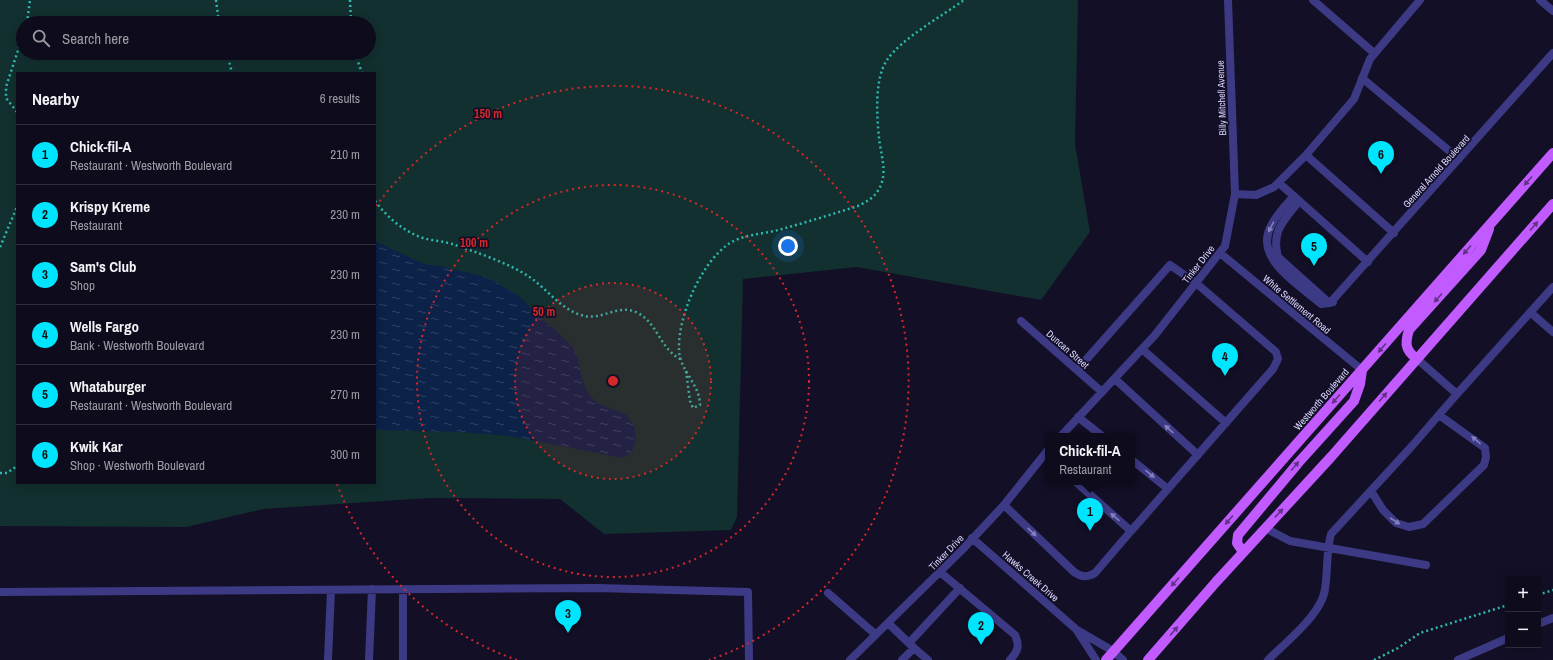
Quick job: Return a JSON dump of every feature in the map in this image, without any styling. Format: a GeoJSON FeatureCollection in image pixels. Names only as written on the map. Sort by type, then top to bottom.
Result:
{"type":"FeatureCollection","features":[{"type":"Feature","properties":{"kind":"main road","name":"Westworth Boulevard"},"geometry":{"type":"LineString","coordinates":[[1106,660],[1553,153]]}},
{"type":"Feature","properties":{"kind":"main road"},"geometry":{"type":"LineString","coordinates":[[1148,660],[1243,552],[1331,456],[1553,204]]}},
{"type":"Feature","properties":{"kind":"main road"},"geometry":{"type":"LineString","coordinates":[[1416,358],[1409,353],[1405,343],[1409,330],[1481,250],[1492,222]]}},
{"type":"Feature","properties":{"kind":"main road"},"geometry":{"type":"LineString","coordinates":[[1243,552],[1237,543],[1238,535],[1299,462],[1354,401],[1360,384],[1362,370]]}},
{"type":"Feature","properties":{"kind":"lane","name":"Billy Mitchell Avenue"},"geometry":{"type":"LineString","coordinates":[[1228,0],[1235,194]]}},
{"type":"Feature","properties":{"kind":"lane"},"geometry":{"type":"LineString","coordinates":[[1313,0],[1374,53]]}},
{"type":"Feature","properties":{"kind":"lane"},"geometry":{"type":"LineString","coordinates":[[1235,194],[1256,195],[1279,183],[1306,155],[1354,99],[1374,53],[1420,0]]}},
{"type":"Feature","properties":{"kind":"lane"},"geometry":{"type":"LineString","coordinates":[[1540,0],[1553,11]]}},
{"type":"Feature","properties":{"kind":"lane","name":"General Arnold Boulevard"},"geometry":{"type":"LineString","coordinates":[[1297,198],[1278,228],[1276,239],[1278,257],[1327,301],[1334,301],[1553,53]]}},
{"type":"Feature","properties":{"kind":"lane"},"geometry":{"type":"LineString","coordinates":[[1362,78],[1459,159]]}},
{"type":"Feature","properties":{"kind":"lane"},"geometry":{"type":"LineString","coordinates":[[1306,155],[1394,234]]}},
{"type":"Feature","properties":{"kind":"lane"},"geometry":{"type":"LineString","coordinates":[[1279,183],[1368,262]]}},
{"type":"Feature","properties":{"kind":"lane","name":"Tinker Drive"},"geometry":{"type":"LineString","coordinates":[[1064,433],[1142,349],[1220,253],[1224,246],[1235,194]]}},
{"type":"Feature","properties":{"kind":"lane","name":"White Settlement Road"},"geometry":{"type":"LineString","coordinates":[[1220,253],[1362,370]]}},
{"type":"Feature","properties":{"kind":"lane"},"geometry":{"type":"LineString","coordinates":[[1004,505],[1081,577],[1088,577],[1094,573],[1273,369],[1278,358],[1276,352],[1196,283],[1170,265],[1077,370]]}},
{"type":"Feature","properties":{"kind":"lane"},"geometry":{"type":"LineString","coordinates":[[1268,660],[1315,613],[1325,590],[1328,547],[1331,534],[1553,287]]}},
{"type":"Feature","properties":{"kind":"lane"},"geometry":{"type":"LineString","coordinates":[[1530,312],[1553,332]]}},
{"type":"Feature","properties":{"kind":"lane","name":"Duncan Street"},"geometry":{"type":"LineString","coordinates":[[1021,322],[1102,392]]}},
{"type":"Feature","properties":{"kind":"lane"},"geometry":{"type":"LineString","coordinates":[[1142,349],[1226,423]]}},
{"type":"Feature","properties":{"kind":"lane"},"geometry":{"type":"LineString","coordinates":[[1416,358],[1457,394]]}},
{"type":"Feature","properties":{"kind":"lane"},"geometry":{"type":"LineString","coordinates":[[1115,379],[1198,455]]}},
{"type":"Feature","properties":{"kind":"lane"},"geometry":{"type":"LineString","coordinates":[[1371,491],[1383,510],[1396,523],[1409,527],[1424,524],[1484,465],[1486,456],[1485,448],[1439,414]]}},
{"type":"Feature","properties":{"kind":"lane"},"geometry":{"type":"LineString","coordinates":[[1078,417],[1098,433]]}},
{"type":"Feature","properties":{"kind":"lane","name":"Tinker Drive"},"geometry":{"type":"LineString","coordinates":[[850,660],[940,572],[1004,505],[1045,456]]}},
{"type":"Feature","properties":{"kind":"lane"},"geometry":{"type":"LineString","coordinates":[[1135,462],[1168,489]]}},
{"type":"Feature","properties":{"kind":"lane"},"geometry":{"type":"LineString","coordinates":[[1079,485],[1131,531]]}},
{"type":"Feature","properties":{"kind":"lane"},"geometry":{"type":"LineString","coordinates":[[1265,528],[1290,541],[1426,565]]}},
{"type":"Feature","properties":{"kind":"lane","name":"Hawks Creek Drive"},"geometry":{"type":"LineString","coordinates":[[972,538],[1077,630],[1113,651],[1123,660]]}},
{"type":"Feature","properties":{"kind":"lane"},"geometry":{"type":"LineString","coordinates":[[940,572],[1015,635],[1018,642],[1018,649],[1010,660]]}},
{"type":"Feature","properties":{"kind":"lane"},"geometry":{"type":"LineString","coordinates":[[0,592],[597,588],[748,592],[749,660]]}},
{"type":"Feature","properties":{"kind":"lane"},"geometry":{"type":"LineString","coordinates":[[902,660],[911,646],[960,588]]}},
{"type":"Feature","properties":{"kind":"lane"},"geometry":{"type":"LineString","coordinates":[[370,660],[372,589]]}},
{"type":"Feature","properties":{"kind":"lane"},"geometry":{"type":"LineString","coordinates":[[402,660],[403,589]]}},
{"type":"Feature","properties":{"kind":"lane"},"geometry":{"type":"LineString","coordinates":[[328,660],[331,590]]}},
{"type":"Feature","properties":{"kind":"lane"},"geometry":{"type":"LineString","coordinates":[[828,593],[875,634]]}},
{"type":"Feature","properties":{"kind":"lane"},"geometry":{"type":"LineString","coordinates":[[1541,623],[1553,618]]}},
{"type":"Feature","properties":{"kind":"lane"},"geometry":{"type":"LineString","coordinates":[[888,623],[911,646],[928,660]]}},
{"type":"Feature","properties":{"kind":"lane","name":"Hawks Creek Drive"},"geometry":{"type":"LineString","coordinates":[[1077,630],[1096,660]]}},
{"type":"Feature","properties":{"kind":"lane"},"geometry":{"type":"LineString","coordinates":[[1458,660],[1505,639]]}},
{"type":"Feature","properties":{"kind":"path"},"geometry":{"type":"LineString","coordinates":[[29,16],[30,0]]}},
{"type":"Feature","properties":{"kind":"path"},"geometry":{"type":"LineString","coordinates":[[216,0],[219,16]]}},
{"type":"Feature","properties":{"kind":"path"},"geometry":{"type":"LineString","coordinates":[[350,0],[351,16]]}},
{"type":"Feature","properties":{"kind":"path"},"geometry":{"type":"LineString","coordinates":[[686,371],[690,401],[693,408],[700,405],[700,395],[680,359],[678,349],[681,321],[687,302],[718,253],[730,243],[745,237],[780,230],[858,206],[869,200],[878,190],[884,170],[879,138],[878,94],[881,76],[886,61],[906,41],[964,0]]}},
{"type":"Feature","properties":{"kind":"path"},"geometry":{"type":"LineString","coordinates":[[16,57],[6,87],[6,98],[16,111]]}},
{"type":"Feature","properties":{"kind":"path"},"geometry":{"type":"LineString","coordinates":[[229,60],[232,72]]}},
{"type":"Feature","properties":{"kind":"path"},"geometry":{"type":"LineString","coordinates":[[357,60],[362,72]]}},
{"type":"Feature","properties":{"kind":"path"},"geometry":{"type":"LineString","coordinates":[[376,202],[396,223],[408,232],[423,238],[455,245],[528,276],[570,311],[595,317],[617,310],[626,309],[637,312],[657,331],[670,353],[680,359]]}},
{"type":"Feature","properties":{"kind":"path"},"geometry":{"type":"LineString","coordinates":[[0,246],[16,209]]}},
{"type":"Feature","properties":{"kind":"path"},"geometry":{"type":"LineString","coordinates":[[0,473],[7,473],[16,467]]}},
{"type":"Feature","properties":{"kind":"path"},"geometry":{"type":"LineString","coordinates":[[1541,594],[1553,590]]}},
{"type":"Feature","properties":{"kind":"path"},"geometry":{"type":"LineString","coordinates":[[1374,660],[1398,648],[1420,633],[1505,606]]}},
{"type":"Feature","properties":{"kind":"green space"},"geometry":{"type":"Polygon","coordinates":[[[0,0],[1078,0],[1075,144],[1090,232],[1041,300],[857,267],[743,279],[737,517],[731,530],[604,534],[560,499],[429,498],[264,509],[186,527],[0,526],[0,0]]]}},
{"type":"Feature","properties":{"kind":"water"},"geometry":{"type":"Polygon","coordinates":[[[376,241],[424,264],[487,277],[522,298],[535,314],[557,331],[572,346],[578,359],[587,392],[597,403],[627,415],[635,428],[636,441],[632,452],[623,458],[509,436],[458,432],[376,430],[376,241]]]}},
{"type":"Feature","properties":{"kind":"place","name":"Kwik Kar"},"geometry":{"type":"Point","coordinates":[1381,174]}},
{"type":"Feature","properties":{"kind":"place","name":"Whataburger"},"geometry":{"type":"Point","coordinates":[1314,266]}},
{"type":"Feature","properties":{"kind":"place","name":"Wells Fargo"},"geometry":{"type":"Point","coordinates":[1225,376]}},
{"type":"Feature","properties":{"kind":"place","name":"Chick-fil-A"},"geometry":{"type":"Point","coordinates":[1090,531]}},
{"type":"Feature","properties":{"kind":"place","name":"Sam's Club"},"geometry":{"type":"Point","coordinates":[568,633]}},
{"type":"Feature","properties":{"kind":"place","name":"Krispy Kreme"},"geometry":{"type":"Point","coordinates":[981,645]}}]}
